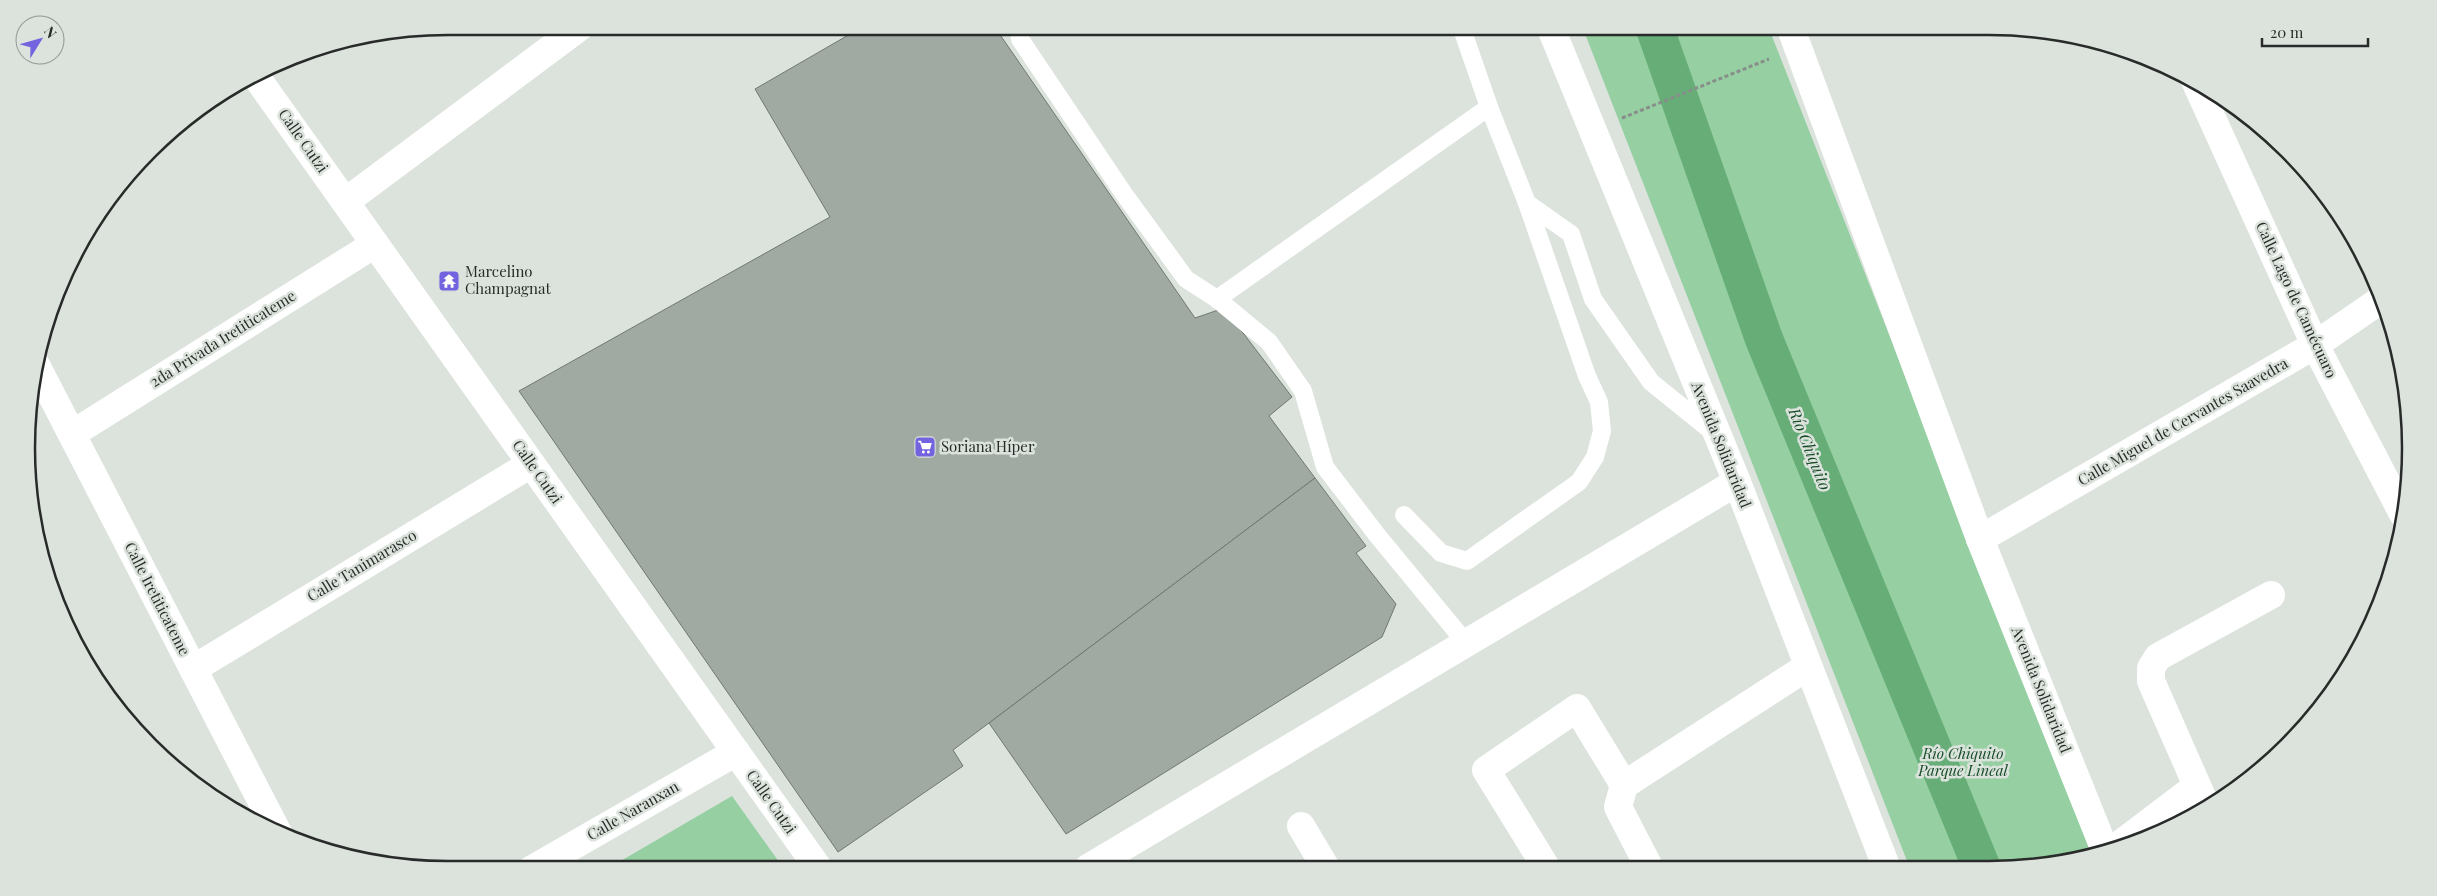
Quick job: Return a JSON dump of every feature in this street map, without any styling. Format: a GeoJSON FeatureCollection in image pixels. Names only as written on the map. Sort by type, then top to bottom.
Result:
{"type":"FeatureCollection","features":[{"type":"Feature","properties":{"kind":"street"},"geometry":{"type":"LineString","coordinates":[[345,202],[569,35]]}},
{"type":"Feature","properties":{"kind":"street","name":"Avenida Solidaridad"},"geometry":{"type":"LineString","coordinates":[[1554,35],[1737,482],[1807,667],[1884,861]]}},
{"type":"Feature","properties":{"kind":"street","name":"Avenida Solidaridad"},"geometry":{"type":"LineString","coordinates":[[1793,35],[1980,539],[2103,845]]}},
{"type":"Feature","properties":{"kind":"street","name":"Calle Cutzi"},"geometry":{"type":"LineString","coordinates":[[259,81],[813,861]]}},
{"type":"Feature","properties":{"kind":"street","name":"Calle Lago de Camécuaro"},"geometry":{"type":"LineString","coordinates":[[2201,93],[2315,345],[2398,502]]}},
{"type":"Feature","properties":{"kind":"street","name":"2da Privada Iretiticateme"},"geometry":{"type":"LineString","coordinates":[[72,434],[375,244]]}},
{"type":"Feature","properties":{"kind":"street","name":"Calle Miguel de Cervantes Saavedra"},"geometry":{"type":"LineString","coordinates":[[1980,539],[2315,345],[2376,303]]}},
{"type":"Feature","properties":{"kind":"street","name":"Calle Iretiticateme"},"geometry":{"type":"LineString","coordinates":[[42,376],[272,821]]}},
{"type":"Feature","properties":{"kind":"street","name":"Calle Tanimarasco"},"geometry":{"type":"LineString","coordinates":[[193,668],[532,464]]}},
{"type":"Feature","properties":{"kind":"street"},"geometry":{"type":"LineString","coordinates":[[1100,861],[1737,482]]}},
{"type":"Feature","properties":{"kind":"street"},"geometry":{"type":"LineString","coordinates":[[2140,833],[2202,796],[2151,681],[2151,668],[2158,658],[2271,595]]}},
{"type":"Feature","properties":{"kind":"street"},"geometry":{"type":"LineString","coordinates":[[1646,861],[1618,807],[1624,785],[1807,667]]}},
{"type":"Feature","properties":{"kind":"street"},"geometry":{"type":"LineString","coordinates":[[1542,861],[1486,770],[1577,708],[1624,785]]}},
{"type":"Feature","properties":{"kind":"street","name":"Calle Naranxan"},"geometry":{"type":"LineString","coordinates":[[547,861],[736,752]]}},
{"type":"Feature","properties":{"kind":"street"},"geometry":{"type":"LineString","coordinates":[[1301,826],[1322,861]]}},
{"type":"Feature","properties":{"kind":"lane"},"geometry":{"type":"LineString","coordinates":[[1019,35],[1020,39],[1163,249],[1186,279],[1217,299],[1269,342],[1303,391],[1325,467],[1377,535],[1466,643]]}},
{"type":"Feature","properties":{"kind":"lane"},"geometry":{"type":"LineString","coordinates":[[1404,515],[1442,553],[1467,561],[1579,482],[1595,458],[1602,431],[1599,402],[1587,376],[1527,203],[1489,107],[1466,35]]}},
{"type":"Feature","properties":{"kind":"lane"},"geometry":{"type":"LineString","coordinates":[[1217,299],[1489,107]]}},
{"type":"Feature","properties":{"kind":"lane"},"geometry":{"type":"LineString","coordinates":[[1527,203],[1571,234],[1594,299],[1651,382],[1719,438]]}},
{"type":"Feature","properties":{"kind":"path"},"geometry":{"type":"LineString","coordinates":[[1628,115],[1768,60]]}},
{"type":"Feature","properties":{"kind":"green space","name":"Río Chiquito Parque Lineal"},"geometry":{"type":"Polygon","coordinates":[[[1586,35],[1772,35],[2091,848],[2016,860],[1907,861],[1586,35]]]}},
{"type":"Feature","properties":{"kind":"green space"},"geometry":{"type":"Polygon","coordinates":[[[732,796],[778,861],[621,861],[732,796]]]}},
{"type":"Feature","properties":{"kind":"building","name":"Soriana Híper"},"geometry":{"type":"Polygon","coordinates":[[[848,35],[1000,35],[1195,318],[1224,308],[1292,397],[1269,416],[1315,478],[953,750],[963,766],[838,852],[519,391],[830,217],[755,89],[848,35]]]}},
{"type":"Feature","properties":{"kind":"building"},"geometry":{"type":"Polygon","coordinates":[[[1315,478],[1366,546],[1356,553],[1396,604],[1382,637],[1066,834],[989,723],[1315,478]]]}},
{"type":"Feature","properties":{"kind":"waterway","name":"Río Chiquito"},"geometry":{"type":"LineString","coordinates":[[1657,35],[1764,339],[1979,861]]}},
{"type":"Feature","properties":{"kind":"place","name":"Marcelino Champagnat"},"geometry":{"type":"Point","coordinates":[449,281]}},
{"type":"Feature","properties":{"kind":"place","name":"Soriana Híper"},"geometry":{"type":"Point","coordinates":[925,447]}}]}
